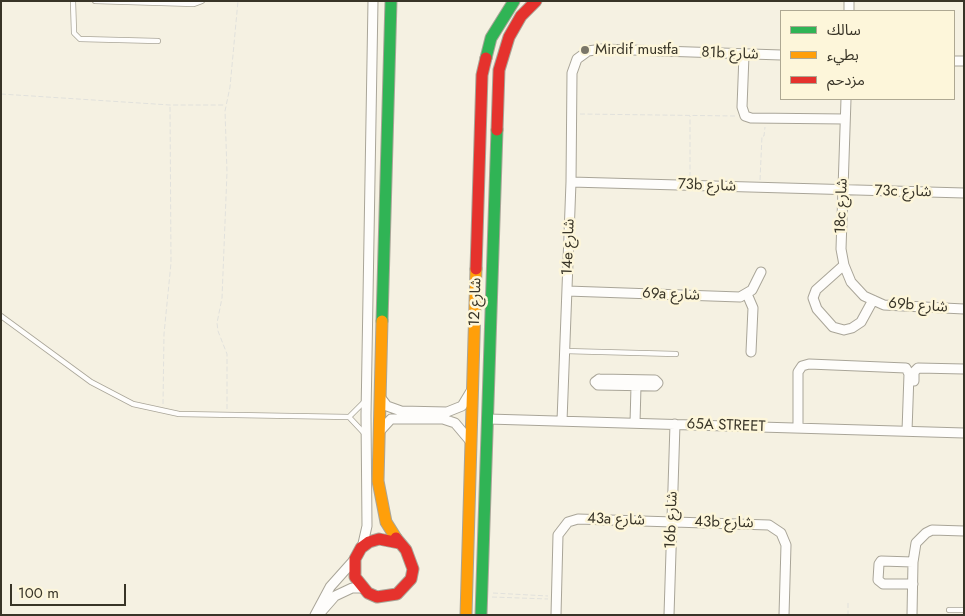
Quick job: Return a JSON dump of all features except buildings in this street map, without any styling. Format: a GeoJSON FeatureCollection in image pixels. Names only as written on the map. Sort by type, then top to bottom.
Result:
{"type":"FeatureCollection","features":[{"type":"Feature","properties":{"kind":"street"},"geometry":{"type":"LineString","coordinates":[[315,615],[330,587],[355,560],[361,548],[367,526],[366,399],[374,33],[373,1]]}},
{"type":"Feature","properties":{"kind":"street"},"geometry":{"type":"LineString","coordinates":[[374,33],[379,1]]}},
{"type":"Feature","properties":{"kind":"street"},"geometry":{"type":"LineString","coordinates":[[320,615],[335,596],[352,588],[362,588],[377,596],[388,597],[397,594],[411,579],[413,569],[406,550],[399,543],[386,522],[379,495],[390,1]]}},
{"type":"Feature","properties":{"kind":"street","name":"شارع 12"},"geometry":{"type":"LineString","coordinates":[[466,615],[483,66],[495,29],[514,1]]}},
{"type":"Feature","properties":{"kind":"street","name":"شارع 12"},"geometry":{"type":"LineString","coordinates":[[481,615],[488,419],[488,365],[500,59],[514,26],[536,1]]}},
{"type":"Feature","properties":{"kind":"street","name":"81b شارع"},"geometry":{"type":"LineString","coordinates":[[572,73],[573,66],[582,54],[595,49],[780,56]]}},
{"type":"Feature","properties":{"kind":"street"},"geometry":{"type":"LineString","coordinates":[[744,55],[742,106],[745,116],[845,120]]}},
{"type":"Feature","properties":{"kind":"street","name":"14e شارع"},"geometry":{"type":"LineString","coordinates":[[562,421],[571,182],[572,73]]}},
{"type":"Feature","properties":{"kind":"street","name":"18c شارع"},"geometry":{"type":"LineString","coordinates":[[846,100],[841,249],[844,265],[851,282],[864,296],[873,300]]}},
{"type":"Feature","properties":{"kind":"street","name":"73b شارع"},"geometry":{"type":"LineString","coordinates":[[571,182],[843,191]]}},
{"type":"Feature","properties":{"kind":"street","name":"73c شارع"},"geometry":{"type":"LineString","coordinates":[[843,191],[964,194]]}},
{"type":"Feature","properties":{"kind":"street"},"geometry":{"type":"LineString","coordinates":[[478,217],[484,231],[485,259],[492,263]]}},
{"type":"Feature","properties":{"kind":"street"},"geometry":{"type":"LineString","coordinates":[[844,265],[816,290],[813,298],[817,309],[833,327],[840,330],[848,330],[864,318],[873,300]]}},
{"type":"Feature","properties":{"kind":"street"},"geometry":{"type":"LineString","coordinates":[[751,352],[753,308],[747,294],[754,287],[761,272]]}},
{"type":"Feature","properties":{"kind":"street","name":"69a شارع"},"geometry":{"type":"LineString","coordinates":[[567,291],[736,297],[747,294]]}},
{"type":"Feature","properties":{"kind":"street","name":"69b شارع"},"geometry":{"type":"LineString","coordinates":[[873,300],[891,306],[964,309]]}},
{"type":"Feature","properties":{"kind":"street"},"geometry":{"type":"LineString","coordinates":[[476,304],[483,308],[483,346],[488,365]]}},
{"type":"Feature","properties":{"kind":"street"},"geometry":{"type":"LineString","coordinates":[[798,428],[800,368],[807,364],[904,367],[908,369],[910,431]]}},
{"type":"Feature","properties":{"kind":"street"},"geometry":{"type":"LineString","coordinates":[[910,431],[915,370],[920,368],[964,369]]}},
{"type":"Feature","properties":{"kind":"street"},"geometry":{"type":"LineString","coordinates":[[599,379],[618,379],[655,380],[658,383],[655,386],[636,386],[598,385],[595,382],[599,379]]}},
{"type":"Feature","properties":{"kind":"street"},"geometry":{"type":"LineString","coordinates":[[380,397],[393,409],[447,412],[462,406],[466,402],[473,384]]}},
{"type":"Feature","properties":{"kind":"street"},"geometry":{"type":"LineString","coordinates":[[635,423],[636,386]]}},
{"type":"Feature","properties":{"kind":"street"},"geometry":{"type":"LineString","coordinates":[[379,431],[391,419],[443,419],[456,423],[462,428],[471,443]]}},
{"type":"Feature","properties":{"kind":"street","name":"65A STREET"},"geometry":{"type":"LineString","coordinates":[[488,419],[964,433]]}},
{"type":"Feature","properties":{"kind":"street","name":"16b شارع"},"geometry":{"type":"LineString","coordinates":[[669,615],[674,424]]}},
{"type":"Feature","properties":{"kind":"street","name":"43a شارع"},"geometry":{"type":"LineString","coordinates":[[556,615],[558,535],[568,522],[578,519],[672,522]]}},
{"type":"Feature","properties":{"kind":"street","name":"43b شارع"},"geometry":{"type":"LineString","coordinates":[[672,522],[763,524],[776,528],[786,545],[784,615]]}},
{"type":"Feature","properties":{"kind":"street"},"geometry":{"type":"LineString","coordinates":[[912,615],[916,543],[932,530],[964,531]]}},
{"type":"Feature","properties":{"kind":"street"},"geometry":{"type":"LineString","coordinates":[[361,548],[369,542],[379,539],[399,543]]}},
{"type":"Feature","properties":{"kind":"street"},"geometry":{"type":"LineString","coordinates":[[355,560],[355,577],[362,588]]}},
{"type":"Feature","properties":{"kind":"street"},"geometry":{"type":"LineString","coordinates":[[913,584],[883,584],[878,580],[879,564],[881,561],[914,562]]}},
{"type":"Feature","properties":{"kind":"lane"},"geometry":{"type":"LineString","coordinates":[[73,1],[74,33],[80,39],[158,42]]}},
{"type":"Feature","properties":{"kind":"lane"},"geometry":{"type":"LineString","coordinates":[[94,1],[197,4],[202,1]]}},
{"type":"Feature","properties":{"kind":"lane"},"geometry":{"type":"LineString","coordinates":[[1,316],[104,391],[133,404],[163,412],[226,416],[349,417],[360,426],[366,437]]}},
{"type":"Feature","properties":{"kind":"lane"},"geometry":{"type":"LineString","coordinates":[[565,351],[676,354]]}},
{"type":"Feature","properties":{"kind":"lane"},"geometry":{"type":"LineString","coordinates":[[349,417],[366,399]]}},
{"type":"Feature","properties":{"kind":"lane"},"geometry":{"type":"LineString","coordinates":[[949,610],[964,610]]}},
{"type":"Feature","properties":{"kind":"path"},"geometry":{"type":"LineString","coordinates":[[226,416],[227,354],[218,332],[217,323],[222,298],[227,172],[225,105],[230,87],[238,1]]}},
{"type":"Feature","properties":{"kind":"path"},"geometry":{"type":"LineString","coordinates":[[1,94],[170,105],[225,105]]}},
{"type":"Feature","properties":{"kind":"path"},"geometry":{"type":"LineString","coordinates":[[163,412],[164,334],[171,263],[170,105]]}},
{"type":"Feature","properties":{"kind":"path"},"geometry":{"type":"LineString","coordinates":[[572,114],[745,116]]}},
{"type":"Feature","properties":{"kind":"path"},"geometry":{"type":"LineString","coordinates":[[690,115],[690,186]]}},
{"type":"Feature","properties":{"kind":"path"},"geometry":{"type":"LineString","coordinates":[[760,188],[762,136],[764,136],[765,118]]}},
{"type":"Feature","properties":{"kind":"path"},"geometry":{"type":"LineString","coordinates":[[482,594],[556,597]]}},
{"type":"Feature","properties":{"kind":"path"},"geometry":{"type":"LineString","coordinates":[[848,603],[848,615]]}},
{"type":"Feature","properties":{"kind":"traffic: fast"},"geometry":{"type":"LineString","coordinates":[[382,321],[391,1]]}},
{"type":"Feature","properties":{"kind":"traffic: fast"},"geometry":{"type":"LineString","coordinates":[[486,58],[491,38],[514,1]]}},
{"type":"Feature","properties":{"kind":"traffic: fast"},"geometry":{"type":"LineString","coordinates":[[481,615],[497,130]]}},
{"type":"Feature","properties":{"kind":"traffic: slow"},"geometry":{"type":"LineString","coordinates":[[466,615],[476,269]]}},
{"type":"Feature","properties":{"kind":"traffic: slow"},"geometry":{"type":"LineString","coordinates":[[382,321],[378,481],[386,522],[396,538]]}},
{"type":"Feature","properties":{"kind":"traffic: jam"},"geometry":{"type":"LineString","coordinates":[[497,130],[499,70],[509,37],[521,16],[536,1]]}},
{"type":"Feature","properties":{"kind":"traffic: jam"},"geometry":{"type":"LineString","coordinates":[[476,269],[482,75],[486,58]]}},
{"type":"Feature","properties":{"kind":"traffic: jam"},"geometry":{"type":"LineString","coordinates":[[396,538],[406,550],[413,569],[411,579],[397,594],[377,597],[368,593],[355,577],[355,559],[361,548],[369,542],[379,539],[399,543]]}},
{"type":"Feature","properties":{"kind":"place","name":"Mirdif mustfa"},"geometry":{"type":"Point","coordinates":[585,50]}}]}
